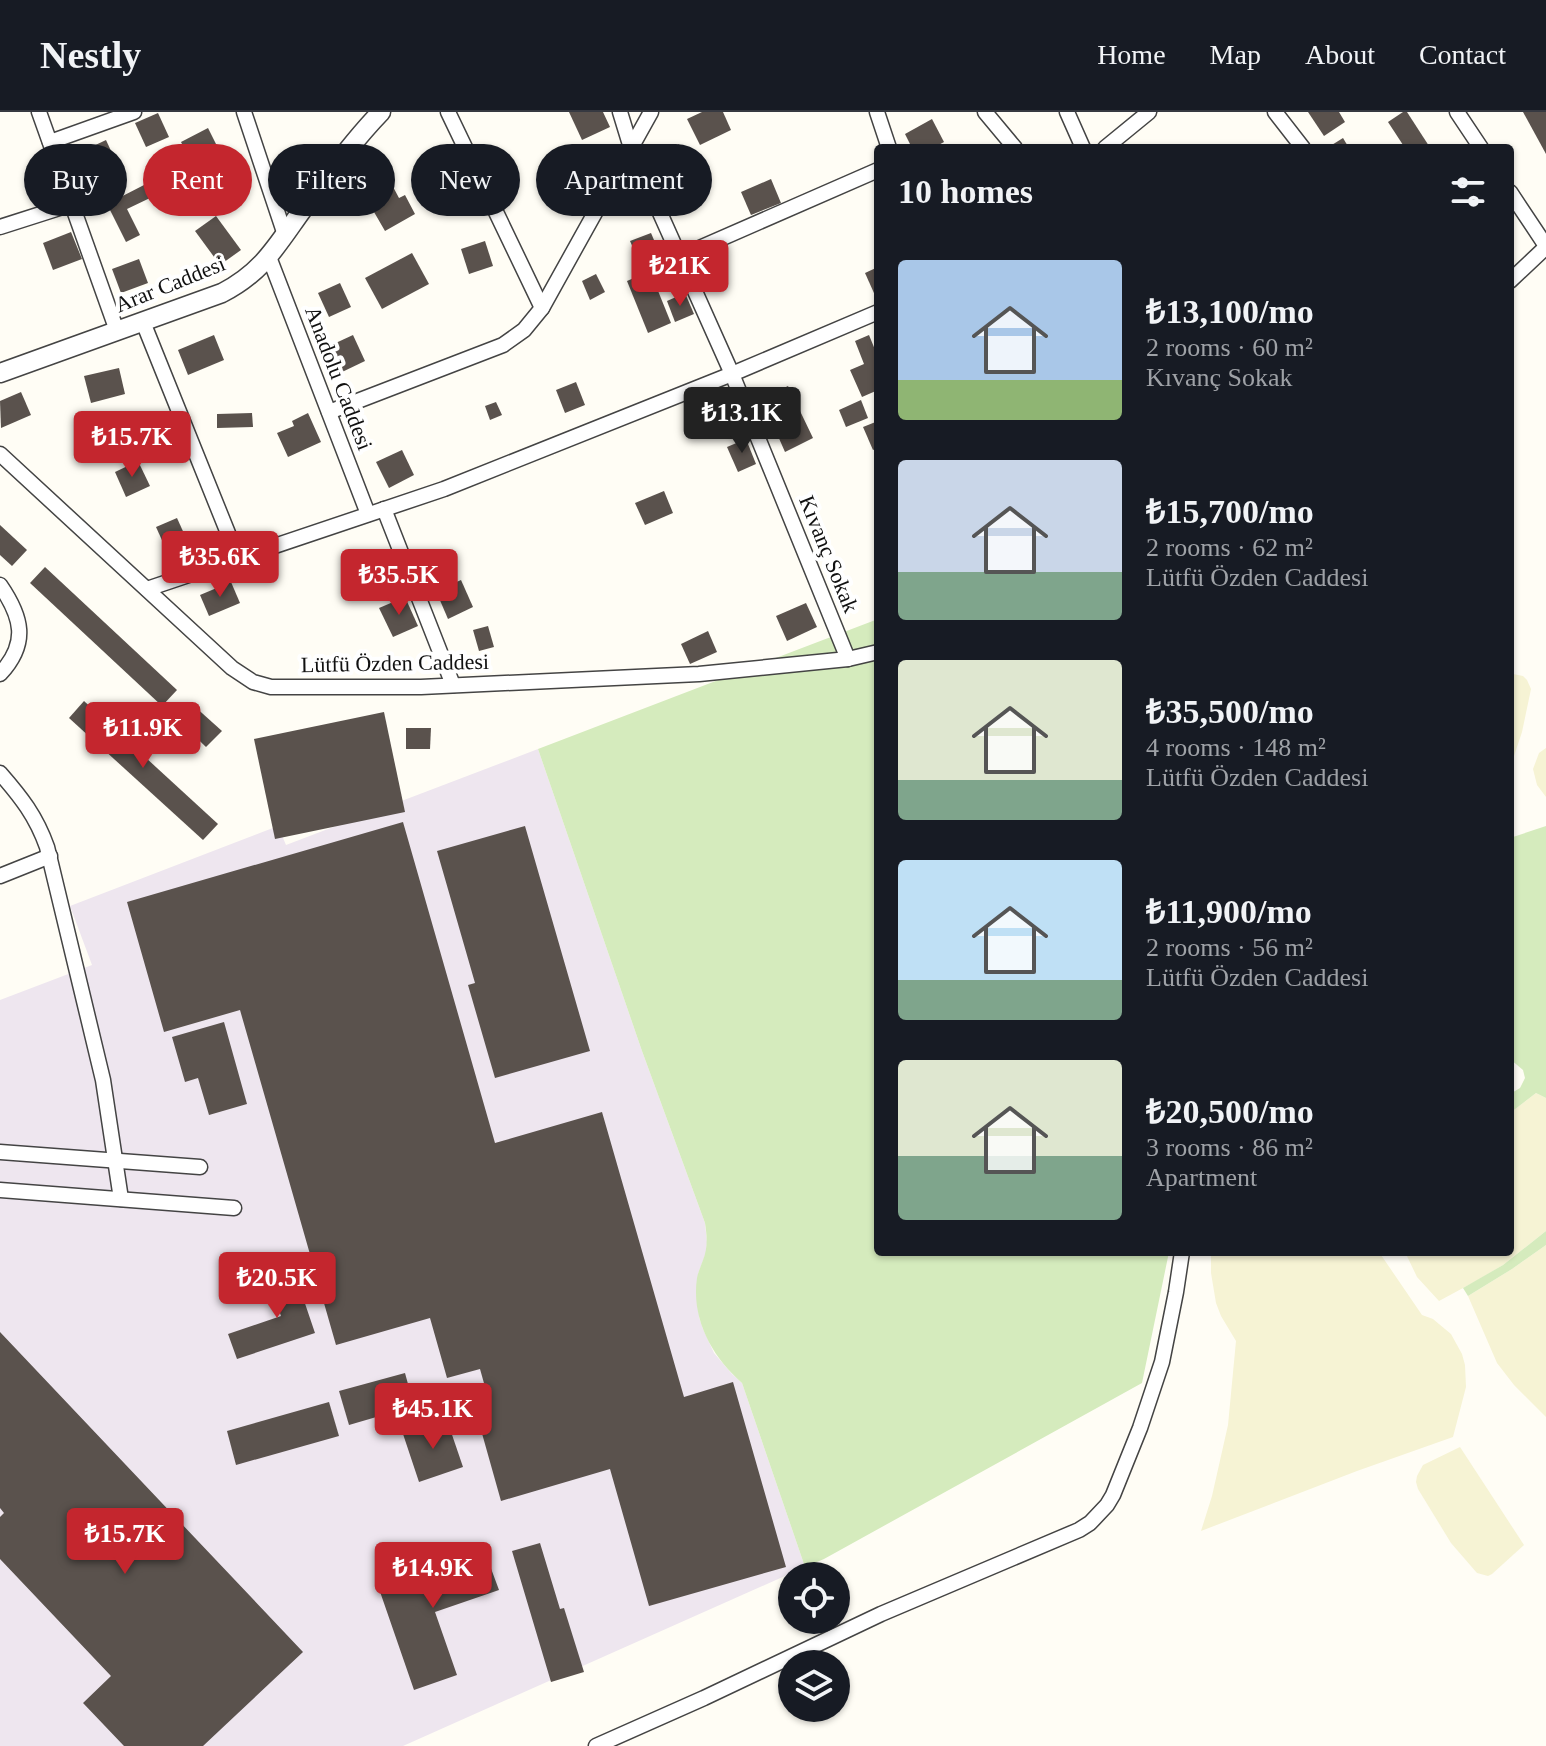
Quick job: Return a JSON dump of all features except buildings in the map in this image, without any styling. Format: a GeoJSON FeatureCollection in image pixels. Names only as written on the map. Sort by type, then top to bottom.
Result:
{"type":"FeatureCollection","features":[{"type":"Feature","properties":{"kind":"street"},"geometry":{"type":"LineString","coordinates":[[39,112],[50,142],[134,112]]}},
{"type":"Feature","properties":{"kind":"street"},"geometry":{"type":"LineString","coordinates":[[244,112],[285,235]]}},
{"type":"Feature","properties":{"kind":"street","name":"Arar Caddesi"},"geometry":{"type":"LineString","coordinates":[[0,373],[235,286],[269,257],[349,149],[381,112]]}},
{"type":"Feature","properties":{"kind":"street"},"geometry":{"type":"LineString","coordinates":[[448,112],[542,308]]}},
{"type":"Feature","properties":{"kind":"street","name":"Kıvanç Sokak"},"geometry":{"type":"LineString","coordinates":[[620,112],[630,144]]}},
{"type":"Feature","properties":{"kind":"street"},"geometry":{"type":"LineString","coordinates":[[633,144],[651,112]]}},
{"type":"Feature","properties":{"kind":"street"},"geometry":{"type":"LineString","coordinates":[[877,112],[888,144]]}},
{"type":"Feature","properties":{"kind":"street"},"geometry":{"type":"LineString","coordinates":[[985,112],[1012,144]]}},
{"type":"Feature","properties":{"kind":"street"},"geometry":{"type":"LineString","coordinates":[[1067,112],[1081,144]]}},
{"type":"Feature","properties":{"kind":"street"},"geometry":{"type":"LineString","coordinates":[[1110,144],[1149,112]]}},
{"type":"Feature","properties":{"kind":"street"},"geometry":{"type":"LineString","coordinates":[[1275,112],[1300,144]]}},
{"type":"Feature","properties":{"kind":"street"},"geometry":{"type":"LineString","coordinates":[[1457,112],[1472,144]]}},
{"type":"Feature","properties":{"kind":"street"},"geometry":{"type":"LineString","coordinates":[[679,257],[874,172]]}},
{"type":"Feature","properties":{"kind":"street"},"geometry":{"type":"LineString","coordinates":[[1514,198],[1546,247],[1514,277]]}},
{"type":"Feature","properties":{"kind":"street"},"geometry":{"type":"LineString","coordinates":[[0,227],[34,216]]}},
{"type":"Feature","properties":{"kind":"street"},"geometry":{"type":"LineString","coordinates":[[76,216],[117,331]]}},
{"type":"Feature","properties":{"kind":"street"},"geometry":{"type":"LineString","coordinates":[[329,412],[503,345],[524,330],[542,308],[593,216]]}},
{"type":"Feature","properties":{"kind":"street","name":"Kıvanç Sokak"},"geometry":{"type":"LineString","coordinates":[[661,216],[732,374],[848,659]]}},
{"type":"Feature","properties":{"kind":"street","name":"Anadolu Caddesi"},"geometry":{"type":"LineString","coordinates":[[269,257],[368,514]]}},
{"type":"Feature","properties":{"kind":"street"},"geometry":{"type":"LineString","coordinates":[[147,589],[444,489],[874,314]]}},
{"type":"Feature","properties":{"kind":"street"},"geometry":{"type":"LineString","coordinates":[[143,322],[238,558]]}},
{"type":"Feature","properties":{"kind":"street","name":"Lütfü Özden Caddesi"},"geometry":{"type":"LineString","coordinates":[[0,454],[232,668],[262,685],[453,685],[699,674],[848,659],[874,653]]}},
{"type":"Feature","properties":{"kind":"street"},"geometry":{"type":"LineString","coordinates":[[384,509],[453,685]]}},
{"type":"Feature","properties":{"kind":"street"},"geometry":{"type":"LineString","coordinates":[[0,585],[17,619],[19,638],[12,661],[0,674]]}},
{"type":"Feature","properties":{"kind":"street"},"geometry":{"type":"LineString","coordinates":[[0,773],[34,816],[50,856],[103,1080],[121,1199]]}},
{"type":"Feature","properties":{"kind":"street"},"geometry":{"type":"LineString","coordinates":[[0,876],[50,856]]}},
{"type":"Feature","properties":{"kind":"street"},"geometry":{"type":"LineString","coordinates":[[0,1152],[200,1167]]}},
{"type":"Feature","properties":{"kind":"street"},"geometry":{"type":"LineString","coordinates":[[0,1190],[234,1208]]}},
{"type":"Feature","properties":{"kind":"street"},"geometry":{"type":"LineString","coordinates":[[596,1746],[881,1614],[1090,1523],[1113,1495],[1151,1395],[1170,1327],[1181,1256]]}},
{"type":"Feature","properties":{"kind":"shaded area"},"geometry":{"type":"Polygon","coordinates":[[[1514,674],[1523,676],[1531,689],[1514,756],[1514,674]]]}},
{"type":"Feature","properties":{"kind":"shaded area"},"geometry":{"type":"Polygon","coordinates":[[[1546,748],[1546,797],[1537,785],[1533,769],[1539,753],[1546,748]]]}},
{"type":"Feature","properties":{"kind":"shaded area"},"geometry":{"type":"Polygon","coordinates":[[[538,749],[705,1223],[706,1253],[698,1274],[699,1317],[714,1353],[742,1383],[803,1562],[778,1562],[778,1579],[403,1746],[0,1746],[0,1000],[92,965],[70,906],[278,826],[286,845],[538,749]]]}},
{"type":"Feature","properties":{"kind":"shaded area"},"geometry":{"type":"Polygon","coordinates":[[[1536,1093],[1546,1098],[1546,1231],[1503,1265],[1439,1301],[1417,1277],[1407,1256],[1514,1256],[1514,1110],[1536,1093]]]}},
{"type":"Feature","properties":{"kind":"shaded area"},"geometry":{"type":"Polygon","coordinates":[[[1546,1245],[1546,1417],[1497,1363],[1468,1296],[1546,1245]]]}},
{"type":"Feature","properties":{"kind":"shaded area"},"geometry":{"type":"Polygon","coordinates":[[[1211,1256],[1382,1256],[1422,1315],[1433,1319],[1451,1334],[1462,1354],[1466,1387],[1453,1437],[1201,1531],[1228,1425],[1236,1341],[1216,1303],[1211,1256]]]}},
{"type":"Feature","properties":{"kind":"shaded area"},"geometry":{"type":"Polygon","coordinates":[[[1460,1447],[1524,1545],[1488,1576],[1477,1573],[1451,1543],[1416,1482],[1423,1465],[1460,1447]]]}},
{"type":"Feature","properties":{"kind":"green space"},"geometry":{"type":"Polygon","coordinates":[[[874,621],[874,1256],[1168,1256],[1142,1383],[824,1559],[803,1562],[742,1383],[721,1361],[701,1322],[696,1293],[697,1276],[705,1255],[705,1223],[538,749],[874,621]]]}},
{"type":"Feature","properties":{"kind":"green space"},"geometry":{"type":"Polygon","coordinates":[[[1546,826],[1546,1098],[1536,1093],[1514,1110],[1514,1092],[1520,1088],[1525,1078],[1523,1070],[1514,1062],[1514,837],[1546,826]]]}},
{"type":"Feature","properties":{"kind":"green space"},"geometry":{"type":"Polygon","coordinates":[[[1546,1231],[1546,1245],[1468,1296],[1463,1288],[1503,1265],[1546,1231]]]}}]}
